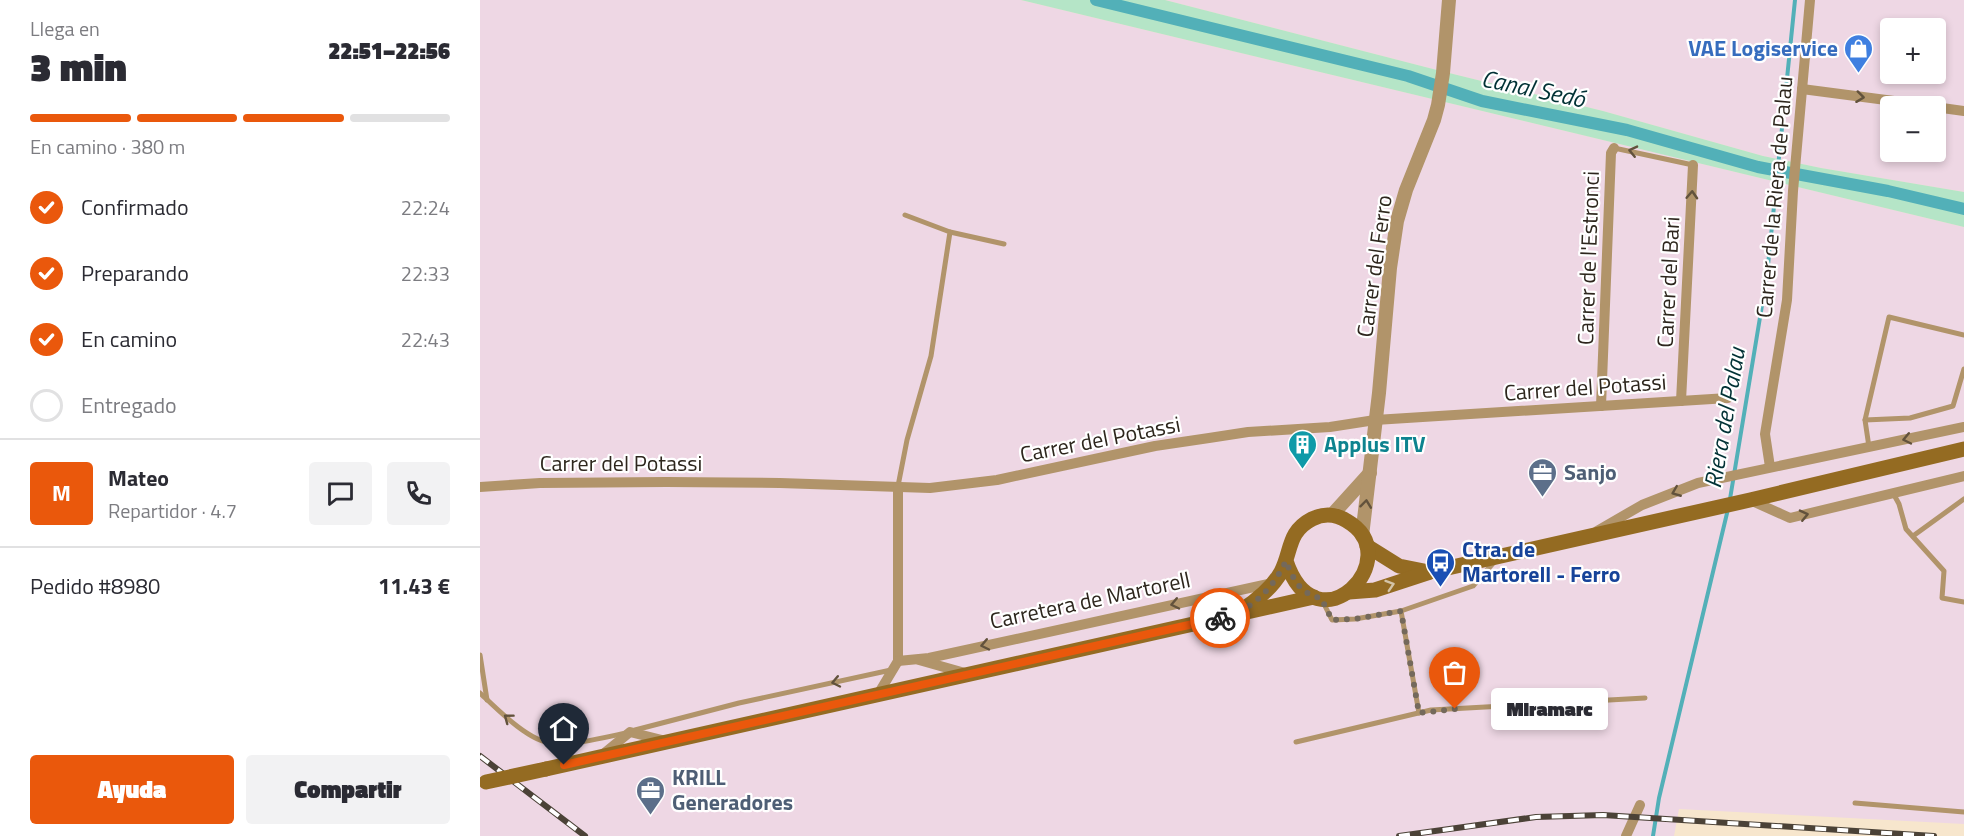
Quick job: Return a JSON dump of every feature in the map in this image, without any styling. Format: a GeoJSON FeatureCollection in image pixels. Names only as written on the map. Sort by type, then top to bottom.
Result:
{"type":"FeatureCollection","features":[{"type":"Feature","properties":{"kind":"main road","name":"Carretera de Martorell"},"geometry":{"type":"LineString","coordinates":[[482,783],[1318,597],[1332,599],[1349,592],[1375,590],[1430,572],[1964,449]]}},
{"type":"Feature","properties":{"kind":"main road","name":"Carretera de Martorell"},"geometry":{"type":"LineString","coordinates":[[1235,615],[1253,603],[1274,584],[1286,561],[1289,545],[1303,526],[1316,518],[1332,515],[1350,523],[1364,541],[1399,566],[1430,572]]}},
{"type":"Feature","properties":{"kind":"main road"},"geometry":{"type":"LineString","coordinates":[[1349,592],[1361,580],[1365,571],[1367,563],[1364,541]]}},
{"type":"Feature","properties":{"kind":"main road"},"geometry":{"type":"LineString","coordinates":[[1286,561],[1295,582],[1304,592],[1318,597]]}},
{"type":"Feature","properties":{"kind":"street","name":"Carrer del Ferro"},"geometry":{"type":"LineString","coordinates":[[1364,541],[1390,268],[1397,220],[1438,105],[1449,0]]}},
{"type":"Feature","properties":{"kind":"street","name":"Carrer de la Riera de Palau"},"geometry":{"type":"LineString","coordinates":[[1770,467],[1765,434],[1787,300],[1793,190],[1810,0]]}},
{"type":"Feature","properties":{"kind":"street"},"geometry":{"type":"LineString","coordinates":[[1803,89],[1880,100]]}},
{"type":"Feature","properties":{"kind":"street"},"geometry":{"type":"LineString","coordinates":[[1946,109],[1964,111]]}},
{"type":"Feature","properties":{"kind":"street","name":"Carrer de l'Estronci"},"geometry":{"type":"LineString","coordinates":[[1601,406],[1611,153],[1614,148]]}},
{"type":"Feature","properties":{"kind":"street","name":"Carrer del Bari"},"geometry":{"type":"LineString","coordinates":[[1682,400],[1693,165]]}},
{"type":"Feature","properties":{"kind":"street","name":"Carrer del Potassi"},"geometry":{"type":"LineString","coordinates":[[480,487],[540,483],[666,482],[792,483],[930,488],[997,480],[1166,444],[1248,432],[1330,427],[1375,420],[1728,398]]}},
{"type":"Feature","properties":{"kind":"street","name":"Carretera de Martorell"},"geometry":{"type":"LineString","coordinates":[[1592,535],[1642,505],[1698,483],[1964,427]]}},
{"type":"Feature","properties":{"kind":"street"},"geometry":{"type":"LineString","coordinates":[[1332,515],[1370,473]]}},
{"type":"Feature","properties":{"kind":"street"},"geometry":{"type":"LineString","coordinates":[[1750,500],[1790,518],[1964,476]]}},
{"type":"Feature","properties":{"kind":"street"},"geometry":{"type":"LineString","coordinates":[[877,696],[895,665],[898,488]]}},
{"type":"Feature","properties":{"kind":"street","name":"Carretera de Martorell"},"geometry":{"type":"LineString","coordinates":[[895,665],[1274,584]]}},
{"type":"Feature","properties":{"kind":"street","name":"Carretera de Martorell"},"geometry":{"type":"LineString","coordinates":[[915,659],[971,675]]}},
{"type":"Feature","properties":{"kind":"street","name":"Carretera de Martorell"},"geometry":{"type":"LineString","coordinates":[[599,758],[630,732],[669,742]]}},
{"type":"Feature","properties":{"kind":"street"},"geometry":{"type":"LineString","coordinates":[[1626,836],[1640,805]]}},
{"type":"Feature","properties":{"kind":"lane"},"geometry":{"type":"LineString","coordinates":[[1614,148],[1693,165]]}},
{"type":"Feature","properties":{"kind":"lane"},"geometry":{"type":"LineString","coordinates":[[905,215],[950,232],[1004,244]]}},
{"type":"Feature","properties":{"kind":"lane"},"geometry":{"type":"LineString","coordinates":[[898,488],[908,440],[932,356],[950,232]]}},
{"type":"Feature","properties":{"kind":"lane"},"geometry":{"type":"LineString","coordinates":[[1869,447],[1865,420],[1888,317],[1964,335]]}},
{"type":"Feature","properties":{"kind":"lane"},"geometry":{"type":"LineString","coordinates":[[1865,420],[1910,418],[1953,406],[1964,369]]}},
{"type":"Feature","properties":{"kind":"lane"},"geometry":{"type":"LineString","coordinates":[[1893,493],[1899,504],[1906,529],[1944,571],[1942,598],[1964,602]]}},
{"type":"Feature","properties":{"kind":"lane"},"geometry":{"type":"LineString","coordinates":[[1913,536],[1964,499]]}},
{"type":"Feature","properties":{"kind":"lane"},"geometry":{"type":"LineString","coordinates":[[1318,597],[1332,620],[1355,619],[1401,611],[1473,586],[1500,556]]}},
{"type":"Feature","properties":{"kind":"lane"},"geometry":{"type":"LineString","coordinates":[[1401,611],[1419,713]]}},
{"type":"Feature","properties":{"kind":"lane"},"geometry":{"type":"LineString","coordinates":[[480,655],[487,700]]}},
{"type":"Feature","properties":{"kind":"lane"},"geometry":{"type":"LineString","coordinates":[[480,693],[531,735],[550,743],[594,740],[630,732],[895,665]]}},
{"type":"Feature","properties":{"kind":"lane"},"geometry":{"type":"LineString","coordinates":[[1296,742],[1431,710],[1645,698]]}},
{"type":"Feature","properties":{"kind":"lane"},"geometry":{"type":"LineString","coordinates":[[1855,804],[1964,812]]}},
{"type":"Feature","properties":{"kind":"shaded area"},"geometry":{"type":"Polygon","coordinates":[[[480,0],[1021,0],[1964,227],[1964,824],[1679,809],[1674,836],[480,836],[480,0]]]}},
{"type":"Feature","properties":{"kind":"shaded area"},"geometry":{"type":"Polygon","coordinates":[[[1165,0],[1964,0],[1964,192],[1763,156],[1603,111],[1165,0]]]}},
{"type":"Feature","properties":{"kind":"green space"},"geometry":{"type":"Polygon","coordinates":[[[1021,0],[1165,0],[1603,111],[1763,156],[1964,192],[1964,227],[1021,0]]]}},
{"type":"Feature","properties":{"kind":"waterway","name":"Canal Sedó"},"geometry":{"type":"LineString","coordinates":[[1096,0],[1408,76],[1482,101],[1627,130],[1758,167],[1888,191],[1964,209]]}},
{"type":"Feature","properties":{"kind":"waterway","name":"Riera del Palau"},"geometry":{"type":"LineString","coordinates":[[1730,499],[1767,275],[1795,0]]}},
{"type":"Feature","properties":{"kind":"waterway","name":"Riera del Palau"},"geometry":{"type":"LineString","coordinates":[[1653,836],[1659,798],[1728,509]]}},
{"type":"Feature","properties":{"kind":"railway"},"geometry":{"type":"LineString","coordinates":[[480,756],[585,836]]}},
{"type":"Feature","properties":{"kind":"railway"},"geometry":{"type":"LineString","coordinates":[[1399,836],[1536,817],[1603,815],[1934,836]]}},
{"type":"Feature","properties":{"kind":"way so far"},"geometry":{"type":"LineString","coordinates":[[1220,618],[1235,615],[1253,603],[1274,584],[1286,561],[1295,582],[1304,592],[1321,598],[1332,620],[1355,619],[1401,611],[1419,713],[1455,709]]}},
{"type":"Feature","properties":{"kind":"place","name":"VAE Logiservice"},"geometry":{"type":"Point","coordinates":[1859,74]}},
{"type":"Feature","properties":{"kind":"place","name":"Applus ITV"},"geometry":{"type":"Point","coordinates":[1303,470]}},
{"type":"Feature","properties":{"kind":"place","name":"Sanjo"},"geometry":{"type":"Point","coordinates":[1543,498]}},
{"type":"Feature","properties":{"kind":"place","name":"Ctra. de Martorell - Ferro"},"geometry":{"type":"Point","coordinates":[1441,588]}},
{"type":"Feature","properties":{"kind":"place","name":"Miramarc"},"geometry":{"type":"Point","coordinates":[1455,709]}},
{"type":"Feature","properties":{"kind":"place","name":"KRILL Generadores"},"geometry":{"type":"Point","coordinates":[651,816]}},
{"type":"Feature","properties":{"kind":"route"},"geometry":{"type":"LineString","coordinates":[[564,765],[1220,618]]}}]}
